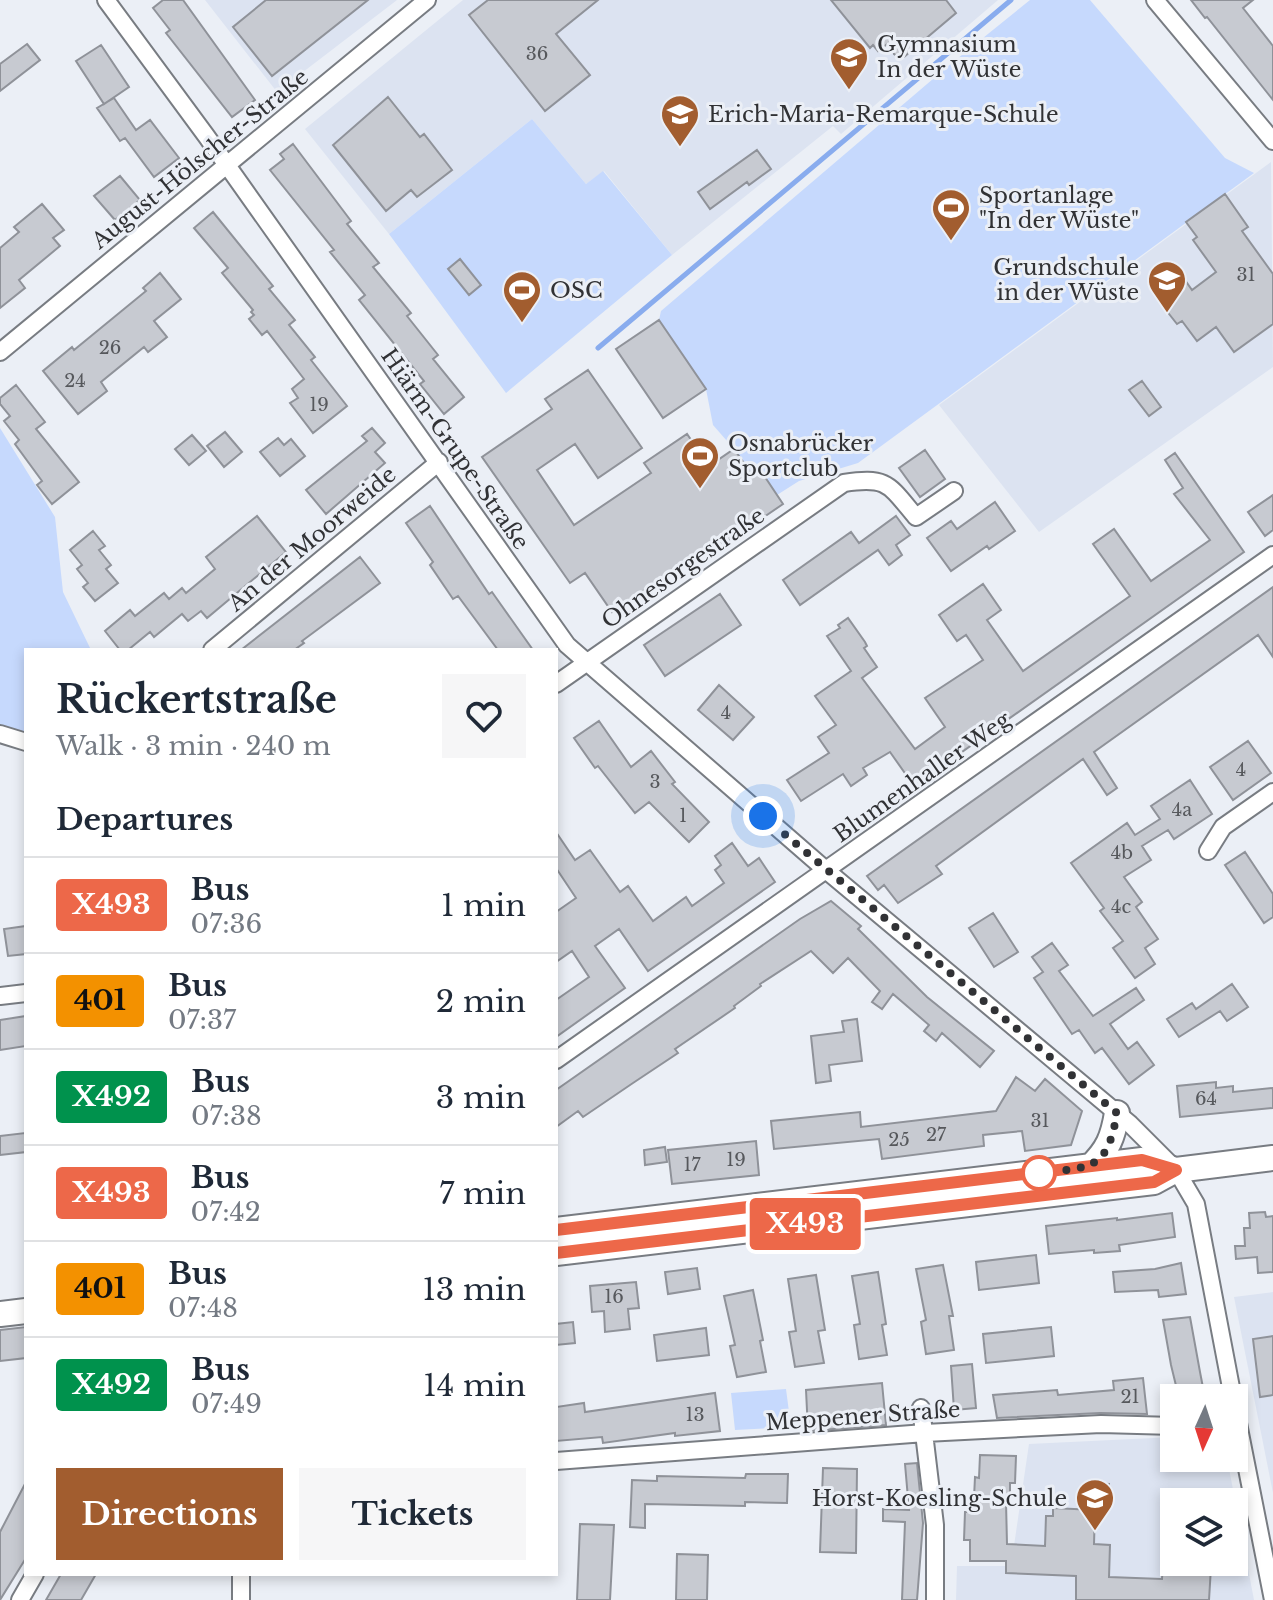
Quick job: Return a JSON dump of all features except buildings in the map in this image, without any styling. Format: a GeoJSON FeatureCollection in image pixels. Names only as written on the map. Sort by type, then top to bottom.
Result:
{"type":"FeatureCollection","features":[{"type":"Feature","properties":{"kind":"main road"},"geometry":{"type":"LineString","coordinates":[[1090,1167],[1104,1154],[1113,1139],[1117,1113]]}},
{"type":"Feature","properties":{"kind":"main road"},"geometry":{"type":"LineString","coordinates":[[558,1253],[1154,1182],[1176,1170],[1273,1158]]}},
{"type":"Feature","properties":{"kind":"main road"},"geometry":{"type":"LineString","coordinates":[[558,1230],[1142,1160],[1176,1170]]}},
{"type":"Feature","properties":{"kind":"main road"},"geometry":{"type":"LineString","coordinates":[[0,1297],[24,1294]]}},
{"type":"Feature","properties":{"kind":"main road"},"geometry":{"type":"LineString","coordinates":[[0,1314],[24,1311]]}},
{"type":"Feature","properties":{"kind":"street","name":"Hiärm-Grupe-Straße"},"geometry":{"type":"LineString","coordinates":[[106,0],[439,462],[554,628],[587,663],[827,871],[1144,1135],[1176,1170],[1196,1204],[1231,1384]]}},
{"type":"Feature","properties":{"kind":"street","name":"August-Hölscher-Straße"},"geometry":{"type":"LineString","coordinates":[[0,352],[427,0]]}},
{"type":"Feature","properties":{"kind":"street"},"geometry":{"type":"LineString","coordinates":[[1155,0],[1273,141]]}},
{"type":"Feature","properties":{"kind":"street","name":"An der Moorweide"},"geometry":{"type":"LineString","coordinates":[[214,648],[439,462]]}},
{"type":"Feature","properties":{"kind":"street","name":"Ohnesorgestraße"},"geometry":{"type":"LineString","coordinates":[[558,683],[844,483],[870,479],[890,485],[916,517],[954,491]]}},
{"type":"Feature","properties":{"kind":"street","name":"Blumenhaller Weg"},"geometry":{"type":"LineString","coordinates":[[558,1059],[1273,555]]}},
{"type":"Feature","properties":{"kind":"street"},"geometry":{"type":"LineString","coordinates":[[0,734],[24,741]]}},
{"type":"Feature","properties":{"kind":"street"},"geometry":{"type":"LineString","coordinates":[[1208,851],[1223,827],[1273,792]]}},
{"type":"Feature","properties":{"kind":"street"},"geometry":{"type":"LineString","coordinates":[[0,996],[24,993]]}},
{"type":"Feature","properties":{"kind":"street"},"geometry":{"type":"LineString","coordinates":[[921,1408],[935,1525],[935,1600]]}},
{"type":"Feature","properties":{"kind":"street","name":"Meppener Straße"},"geometry":{"type":"LineString","coordinates":[[558,1461],[925,1433],[1101,1424],[1160,1426]]}},
{"type":"Feature","properties":{"kind":"street","name":"Hiärm-Grupe-Straße"},"geometry":{"type":"LineString","coordinates":[[1246,1472],[1273,1600]]}},
{"type":"Feature","properties":{"kind":"street"},"geometry":{"type":"LineString","coordinates":[[20,1600],[34,1576]]}},
{"type":"Feature","properties":{"kind":"street"},"geometry":{"type":"LineString","coordinates":[[241,1576],[241,1600]]}},
{"type":"Feature","properties":{"kind":"shaded area"},"geometry":{"type":"Polygon","coordinates":[[[205,0],[397,0],[277,92],[205,0]]]}},
{"type":"Feature","properties":{"kind":"shaded area"},"geometry":{"type":"Polygon","coordinates":[[[463,0],[998,0],[841,134],[833,126],[672,255],[604,171],[586,184],[532,119],[389,234],[305,129],[463,0]]]}},
{"type":"Feature","properties":{"kind":"shaded area","name":"Sportanlage \"In der Wüste\""},"geometry":{"type":"Polygon","coordinates":[[[1030,0],[1090,0],[1225,158],[1254,173],[858,463],[799,481],[777,495],[759,469],[751,473],[713,425],[706,389],[659,320],[661,311],[1030,0]]]}},
{"type":"Feature","properties":{"kind":"shaded area","name":"OSC"},"geometry":{"type":"Polygon","coordinates":[[[532,119],[586,184],[603,171],[672,255],[506,393],[389,234],[532,119]]]}},
{"type":"Feature","properties":{"kind":"shaded area","name":"Grundschule in der Wüste"},"geometry":{"type":"Polygon","coordinates":[[[1271,162],[1273,367],[1039,532],[939,405],[1271,162]]]}},
{"type":"Feature","properties":{"kind":"shaded area"},"geometry":{"type":"Polygon","coordinates":[[[0,428],[55,517],[63,592],[90,648],[24,648],[24,741],[0,734],[0,428]]]}},
{"type":"Feature","properties":{"kind":"shaded area"},"geometry":{"type":"Polygon","coordinates":[[[1273,1292],[1273,1493],[1234,1297],[1273,1292]]]}},
{"type":"Feature","properties":{"kind":"shaded area"},"geometry":{"type":"Polygon","coordinates":[[[786,1389],[791,1427],[735,1430],[731,1393],[786,1389]]]}},
{"type":"Feature","properties":{"kind":"shaded area","name":"Horst-Koesling-Schule"},"geometry":{"type":"Polygon","coordinates":[[[1160,1438],[1160,1472],[1230,1472],[1233,1488],[1160,1488],[1160,1576],[1248,1576],[1248,1568],[1254,1600],[956,1600],[957,1566],[1011,1566],[1029,1444],[1160,1438]]]}},
{"type":"Feature","properties":{"kind":"waterway"},"geometry":{"type":"LineString","coordinates":[[598,348],[1011,0]]}},
{"type":"Feature","properties":{"kind":"bus line","name":"X493"},"geometry":{"type":"LineString","coordinates":[[558,1230],[1142,1160],[1176,1170],[1154,1182],[558,1253]]}},
{"type":"Feature","properties":{"kind":"place","name":"Gymnasium In der Wüste"},"geometry":{"type":"Point","coordinates":[849,91]}},
{"type":"Feature","properties":{"kind":"place","name":"Erich-Maria-Remarque-Schule"},"geometry":{"type":"Point","coordinates":[680,148]}},
{"type":"Feature","properties":{"kind":"place","name":"Sportanlage \"In der Wüste\""},"geometry":{"type":"Point","coordinates":[951,242]}},
{"type":"Feature","properties":{"kind":"place","name":"Grundschule in der Wüste"},"geometry":{"type":"Point","coordinates":[1167,314]}},
{"type":"Feature","properties":{"kind":"place","name":"OSC"},"geometry":{"type":"Point","coordinates":[522,324]}},
{"type":"Feature","properties":{"kind":"place","name":"Osnabrücker Sportclub"},"geometry":{"type":"Point","coordinates":[700,490]}},
{"type":"Feature","properties":{"kind":"place","name":"Horst-Koesling-Schule"},"geometry":{"type":"Point","coordinates":[1095,1532]}},
{"type":"Feature","properties":{"kind":"route"},"geometry":{"type":"LineString","coordinates":[[763,816],[1117,1113],[1113,1139],[1104,1154],[1090,1167],[1039,1173]]}}]}
